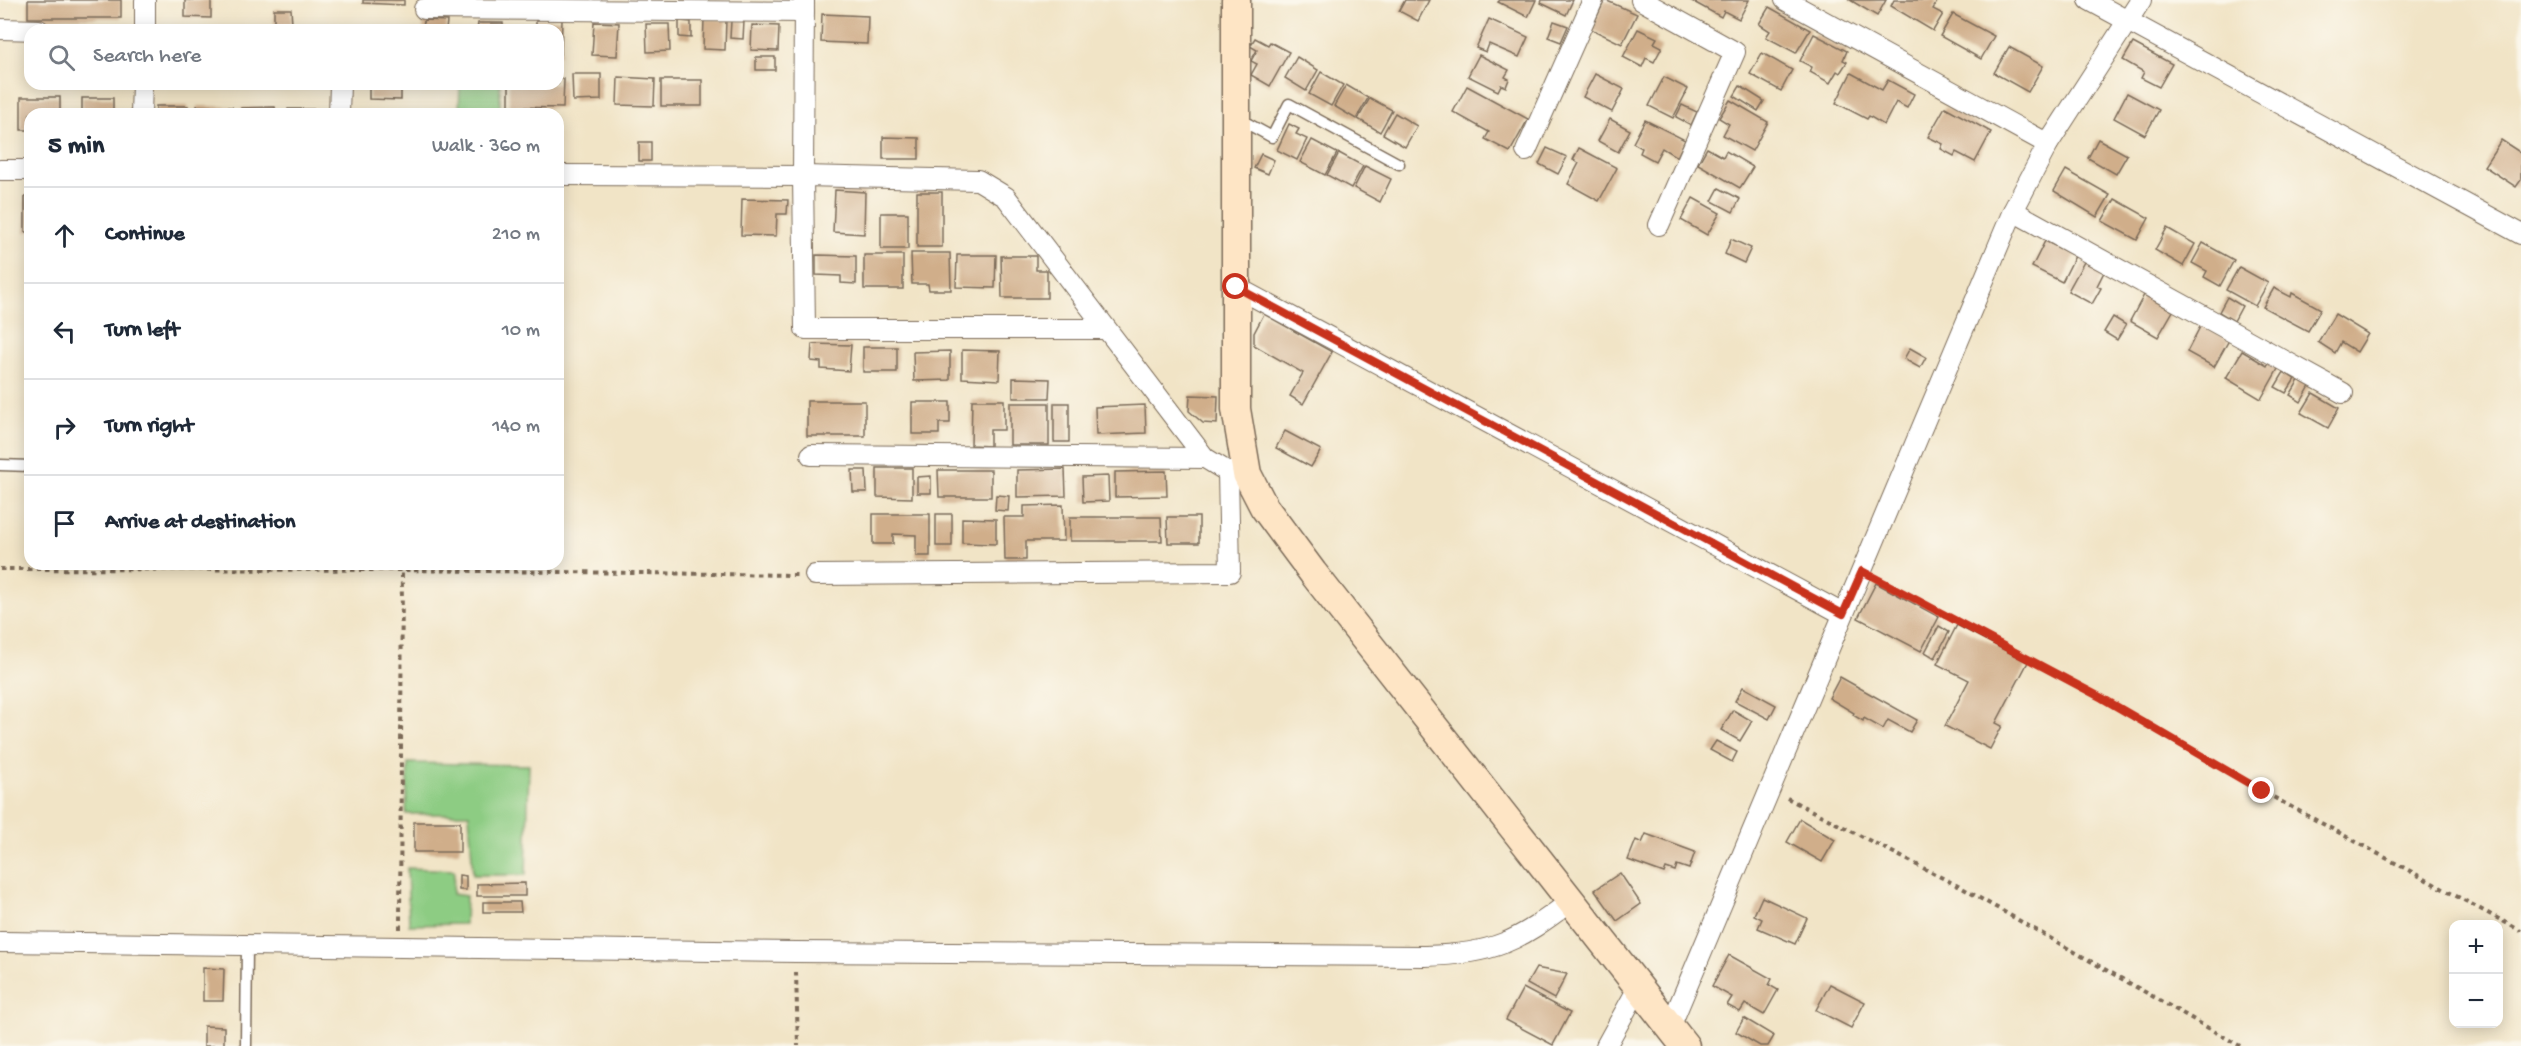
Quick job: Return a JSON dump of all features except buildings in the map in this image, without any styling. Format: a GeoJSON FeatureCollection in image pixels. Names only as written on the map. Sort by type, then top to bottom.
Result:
{"type":"FeatureCollection","features":[{"type":"Feature","properties":{"kind":"street"},"geometry":{"type":"LineString","coordinates":[[145,0],[145,24]]}},
{"type":"Feature","properties":{"kind":"street"},"geometry":{"type":"LineString","coordinates":[[815,575],[1230,572],[1238,473],[1236,0]]}},
{"type":"Feature","properties":{"kind":"street"},"geometry":{"type":"LineString","coordinates":[[1526,151],[1593,0]]}},
{"type":"Feature","properties":{"kind":"street"},"geometry":{"type":"LineString","coordinates":[[1641,0],[1735,52],[1659,225]]}},
{"type":"Feature","properties":{"kind":"street"},"geometry":{"type":"LineString","coordinates":[[1785,0],[2048,144]]}},
{"type":"Feature","properties":{"kind":"street"},"geometry":{"type":"LineString","coordinates":[[2089,0],[2519,228]]}},
{"type":"Feature","properties":{"kind":"street"},"geometry":{"type":"LineString","coordinates":[[1677,1036],[1771,789],[2013,210],[2048,144],[2140,0]]}},
{"type":"Feature","properties":{"kind":"street"},"geometry":{"type":"LineString","coordinates":[[424,9],[804,6],[803,176],[806,329],[1106,329]]}},
{"type":"Feature","properties":{"kind":"street"},"geometry":{"type":"LineString","coordinates":[[0,29],[24,30]]}},
{"type":"Feature","properties":{"kind":"street"},"geometry":{"type":"LineString","coordinates":[[141,108],[142,90]]}},
{"type":"Feature","properties":{"kind":"street"},"geometry":{"type":"LineString","coordinates":[[339,108],[340,90]]}},
{"type":"Feature","properties":{"kind":"street"},"geometry":{"type":"LineString","coordinates":[[0,170],[24,170]]}},
{"type":"Feature","properties":{"kind":"street"},"geometry":{"type":"LineString","coordinates":[[564,175],[803,176],[978,180],[1006,197],[1205,458]]}},
{"type":"Feature","properties":{"kind":"street"},"geometry":{"type":"LineString","coordinates":[[2013,210],[2343,393]]}},
{"type":"Feature","properties":{"kind":"street"},"geometry":{"type":"LineString","coordinates":[[1236,287],[1843,614]]}},
{"type":"Feature","properties":{"kind":"street"},"geometry":{"type":"LineString","coordinates":[[811,455],[1205,458],[1238,473],[1313,573],[1677,1036]]}},
{"type":"Feature","properties":{"kind":"street"},"geometry":{"type":"LineString","coordinates":[[0,942],[796,952],[1463,955],[1499,946],[1531,931],[1571,901]]}},
{"type":"Feature","properties":{"kind":"street"},"geometry":{"type":"LineString","coordinates":[[1606,1046],[1638,988]]}},
{"type":"Feature","properties":{"kind":"lane"},"geometry":{"type":"LineString","coordinates":[[1236,118],[1272,137],[1289,104],[1399,164]]}},
{"type":"Feature","properties":{"kind":"lane"},"geometry":{"type":"LineString","coordinates":[[0,465],[24,466]]}},
{"type":"Feature","properties":{"kind":"lane"},"geometry":{"type":"LineString","coordinates":[[246,1046],[247,945]]}},
{"type":"Feature","properties":{"kind":"path"},"geometry":{"type":"LineString","coordinates":[[0,569],[24,569]]}},
{"type":"Feature","properties":{"kind":"path"},"geometry":{"type":"LineString","coordinates":[[399,947],[402,570]]}},
{"type":"Feature","properties":{"kind":"path"},"geometry":{"type":"LineString","coordinates":[[557,570],[815,575]]}},
{"type":"Feature","properties":{"kind":"path"},"geometry":{"type":"LineString","coordinates":[[1862,571],[2102,698],[2262,791],[2521,931]]}},
{"type":"Feature","properties":{"kind":"path"},"geometry":{"type":"LineString","coordinates":[[1771,789],[1962,888],[2240,1046]]}},
{"type":"Feature","properties":{"kind":"path"},"geometry":{"type":"LineString","coordinates":[[796,952],[798,1046]]}},
{"type":"Feature","properties":{"kind":"green space"},"geometry":{"type":"Polygon","coordinates":[[[460,90],[500,90],[500,108],[459,108],[460,90]]]}},
{"type":"Feature","properties":{"kind":"green space"},"geometry":{"type":"Polygon","coordinates":[[[408,763],[529,765],[526,875],[473,875],[469,814],[406,814],[408,763]]]}},
{"type":"Feature","properties":{"kind":"green space"},"geometry":{"type":"Polygon","coordinates":[[[407,868],[454,870],[453,894],[466,896],[465,924],[409,925],[407,868]]]}},
{"type":"Feature","properties":{"kind":"route"},"geometry":{"type":"LineString","coordinates":[[1236,287],[1843,614],[1862,571],[2102,698],[2262,791]]}}]}
